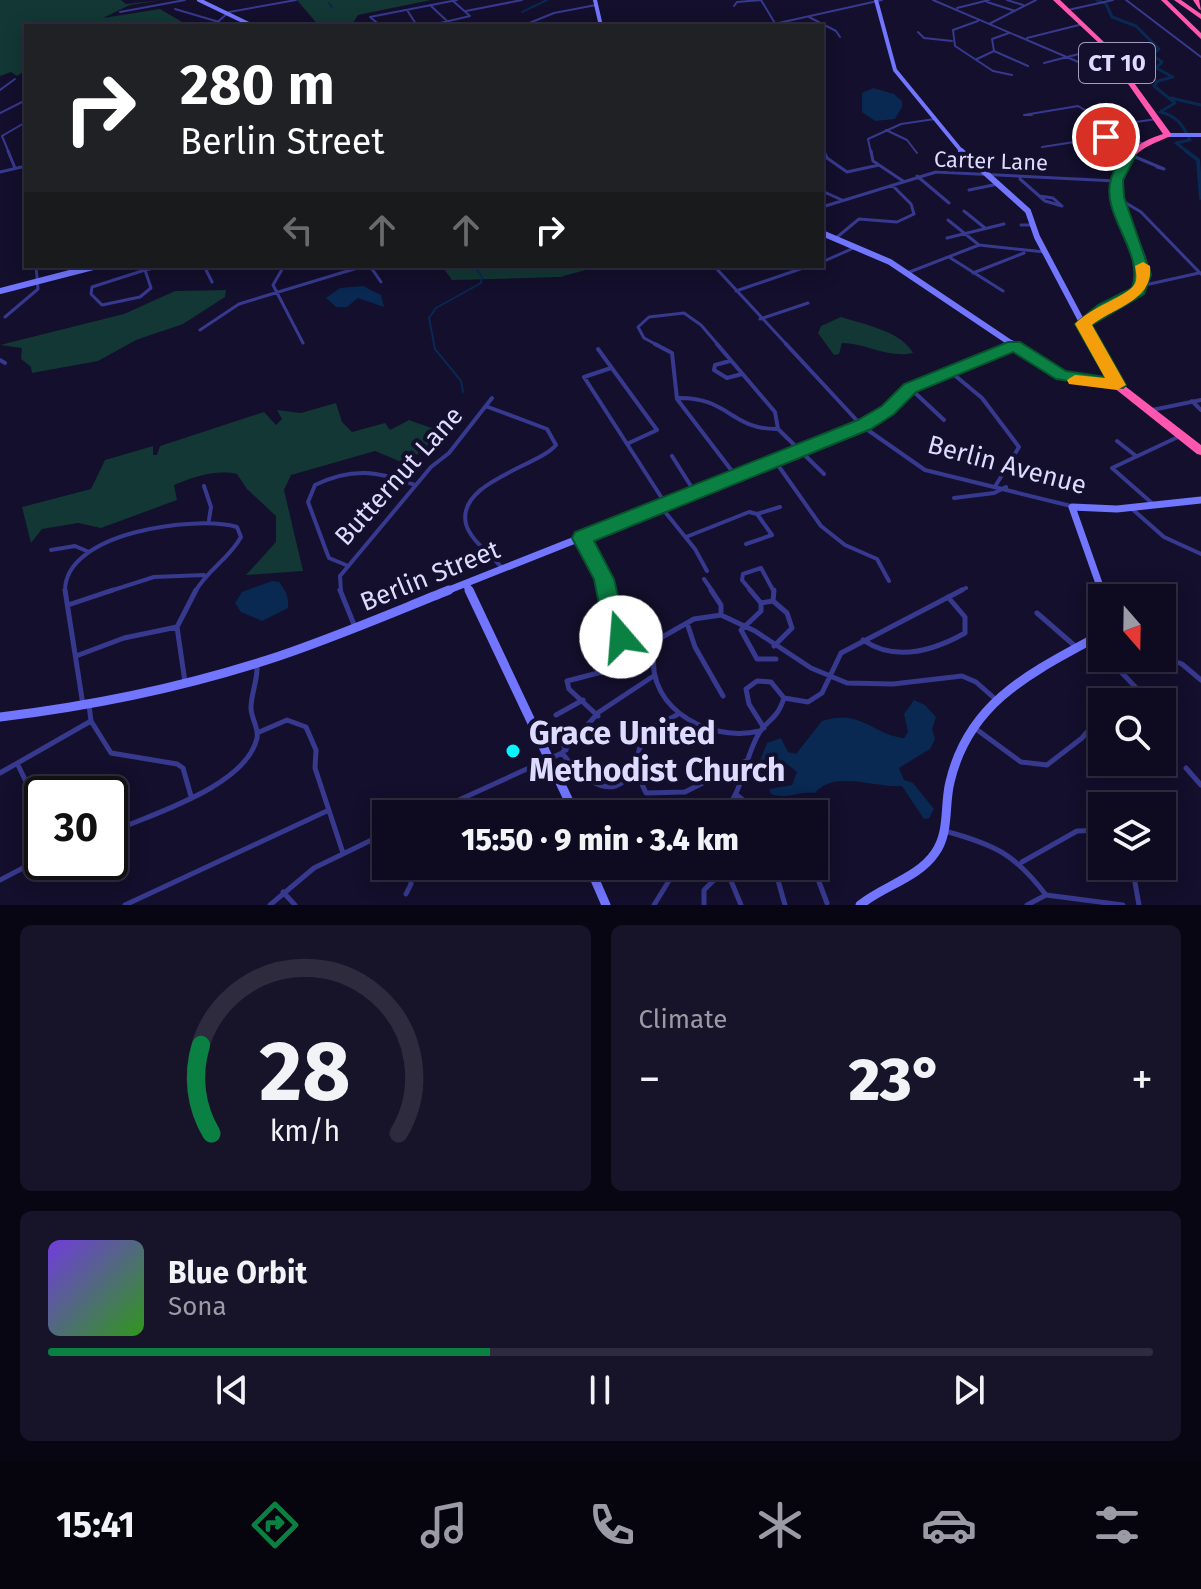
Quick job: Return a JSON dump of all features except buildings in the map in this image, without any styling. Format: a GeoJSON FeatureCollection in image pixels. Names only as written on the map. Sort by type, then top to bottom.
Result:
{"type":"FeatureCollection","features":[{"type":"Feature","properties":{"kind":"highway","name":"CT 10"},"geometry":{"type":"LineString","coordinates":[[1056,0],[1106,47],[1168,135]]}},
{"type":"Feature","properties":{"kind":"highway"},"geometry":{"type":"LineString","coordinates":[[1164,0],[1201,37]]}},
{"type":"Feature","properties":{"kind":"highway"},"geometry":{"type":"LineString","coordinates":[[1176,0],[1194,30]]}},
{"type":"Feature","properties":{"kind":"highway"},"geometry":{"type":"LineString","coordinates":[[1176,0],[1201,12]]}},
{"type":"Feature","properties":{"kind":"highway"},"geometry":{"type":"LineString","coordinates":[[1195,0],[1201,12]]}},
{"type":"Feature","properties":{"kind":"highway"},"geometry":{"type":"LineString","coordinates":[[1168,135],[1130,155],[1116,181],[1117,197],[1142,263],[1143,286],[1083,324],[1117,385],[1201,451]]}},
{"type":"Feature","properties":{"kind":"main road"},"geometry":{"type":"LineString","coordinates":[[199,0],[250,24]]}},
{"type":"Feature","properties":{"kind":"main road"},"geometry":{"type":"LineString","coordinates":[[878,0],[895,70],[986,174],[1028,211],[1045,252],[1083,324]]}},
{"type":"Feature","properties":{"kind":"main road"},"geometry":{"type":"LineString","coordinates":[[595,3],[601,24]]}},
{"type":"Feature","properties":{"kind":"main road"},"geometry":{"type":"LineString","coordinates":[[1168,135],[1201,135]]}},
{"type":"Feature","properties":{"kind":"main road"},"geometry":{"type":"LineString","coordinates":[[824,234],[858,246],[907,273],[1062,376],[1117,385]]}},
{"type":"Feature","properties":{"kind":"main road"},"geometry":{"type":"LineString","coordinates":[[0,291],[89,268]]}},
{"type":"Feature","properties":{"kind":"main road"},"geometry":{"type":"LineString","coordinates":[[910,388],[1014,346]]}},
{"type":"Feature","properties":{"kind":"main road","name":"Berlin Street"},"geometry":{"type":"LineString","coordinates":[[0,717],[86,705],[257,665],[664,506],[797,449],[862,426],[884,413],[910,388]]}},
{"type":"Feature","properties":{"kind":"main road","name":"Berlin Avenue"},"geometry":{"type":"LineString","coordinates":[[1072,507],[1131,508],[1201,500]]}},
{"type":"Feature","properties":{"kind":"main road"},"geometry":{"type":"LineString","coordinates":[[1072,507],[1075,524],[1099,584]]}},
{"type":"Feature","properties":{"kind":"main road"},"geometry":{"type":"LineString","coordinates":[[466,584],[569,800]]}},
{"type":"Feature","properties":{"kind":"main road"},"geometry":{"type":"LineString","coordinates":[[860,905],[873,892],[916,871],[935,854],[945,831],[949,782],[972,726],[993,697],[1088,642]]}},
{"type":"Feature","properties":{"kind":"main road"},"geometry":{"type":"LineString","coordinates":[[595,880],[606,905]]}},
{"type":"Feature","properties":{"kind":"street"},"geometry":{"type":"LineString","coordinates":[[120,12],[185,0]]}},
{"type":"Feature","properties":{"kind":"street"},"geometry":{"type":"LineString","coordinates":[[267,0],[271,5]]}},
{"type":"Feature","properties":{"kind":"street"},"geometry":{"type":"LineString","coordinates":[[216,24],[229,12],[296,0]]}},
{"type":"Feature","properties":{"kind":"street"},"geometry":{"type":"LineString","coordinates":[[378,24],[370,17],[455,0],[469,16],[424,24]]}},
{"type":"Feature","properties":{"kind":"street"},"geometry":{"type":"LineString","coordinates":[[481,0],[488,7]]}},
{"type":"Feature","properties":{"kind":"street"},"geometry":{"type":"LineString","coordinates":[[466,11],[522,0]]}},
{"type":"Feature","properties":{"kind":"street"},"geometry":{"type":"LineString","coordinates":[[734,6],[737,2],[761,0],[775,24]]}},
{"type":"Feature","properties":{"kind":"street"},"geometry":{"type":"LineString","coordinates":[[788,24],[807,16],[878,0]]}},
{"type":"Feature","properties":{"kind":"street"},"geometry":{"type":"LineString","coordinates":[[933,0],[1132,84]]}},
{"type":"Feature","properties":{"kind":"street"},"geometry":{"type":"LineString","coordinates":[[1007,0],[1025,6]]}},
{"type":"Feature","properties":{"kind":"street"},"geometry":{"type":"LineString","coordinates":[[989,24],[1035,0]]}},
{"type":"Feature","properties":{"kind":"street"},"geometry":{"type":"LineString","coordinates":[[1068,10],[1113,0]]}},
{"type":"Feature","properties":{"kind":"street"},"geometry":{"type":"LineString","coordinates":[[1126,0],[1201,57]]}},
{"type":"Feature","properties":{"kind":"street"},"geometry":{"type":"LineString","coordinates":[[954,9],[987,1],[1015,11]]}},
{"type":"Feature","properties":{"kind":"street"},"geometry":{"type":"LineString","coordinates":[[527,24],[554,13],[595,3]]}},
{"type":"Feature","properties":{"kind":"street"},"geometry":{"type":"LineString","coordinates":[[430,5],[447,21]]}},
{"type":"Feature","properties":{"kind":"street"},"geometry":{"type":"LineString","coordinates":[[175,9],[219,22]]}},
{"type":"Feature","properties":{"kind":"street"},"geometry":{"type":"LineString","coordinates":[[407,10],[416,24]]}},
{"type":"Feature","properties":{"kind":"street"},"geometry":{"type":"LineString","coordinates":[[807,16],[820,24]]}},
{"type":"Feature","properties":{"kind":"street"},"geometry":{"type":"LineString","coordinates":[[981,20],[953,30],[953,41],[958,52],[977,59],[993,71],[1012,75]]}},
{"type":"Feature","properties":{"kind":"street"},"geometry":{"type":"LineString","coordinates":[[1025,39],[1083,24]]}},
{"type":"Feature","properties":{"kind":"street"},"geometry":{"type":"LineString","coordinates":[[824,27],[840,37]]}},
{"type":"Feature","properties":{"kind":"street"},"geometry":{"type":"LineString","coordinates":[[918,32],[924,38],[953,41]]}},
{"type":"Feature","properties":{"kind":"street"},"geometry":{"type":"LineString","coordinates":[[994,51],[992,39],[1010,33]]}},
{"type":"Feature","properties":{"kind":"street"},"geometry":{"type":"LineString","coordinates":[[1044,63],[1106,47]]}},
{"type":"Feature","properties":{"kind":"street"},"geometry":{"type":"LineString","coordinates":[[977,59],[994,51],[1028,66]]}},
{"type":"Feature","properties":{"kind":"street"},"geometry":{"type":"LineString","coordinates":[[0,90],[15,79]]}},
{"type":"Feature","properties":{"kind":"street"},"geometry":{"type":"LineString","coordinates":[[0,113],[24,101]]}},
{"type":"Feature","properties":{"kind":"street"},"geometry":{"type":"LineString","coordinates":[[1032,115],[1077,105],[1145,145]]}},
{"type":"Feature","properties":{"kind":"street"},"geometry":{"type":"LineString","coordinates":[[903,181],[872,158],[868,139],[909,122],[935,119]]}},
{"type":"Feature","properties":{"kind":"street"},"geometry":{"type":"LineString","coordinates":[[1100,142],[1106,137],[1092,128],[1157,119]]}},
{"type":"Feature","properties":{"kind":"street"},"geometry":{"type":"LineString","coordinates":[[15,168],[2,136],[24,123]]}},
{"type":"Feature","properties":{"kind":"street"},"geometry":{"type":"LineString","coordinates":[[886,130],[907,140],[917,153]]}},
{"type":"Feature","properties":{"kind":"street"},"geometry":{"type":"LineString","coordinates":[[1042,147],[1081,138],[1100,142],[1157,167]]}},
{"type":"Feature","properties":{"kind":"street"},"geometry":{"type":"LineString","coordinates":[[824,151],[827,158],[847,172],[879,165]]}},
{"type":"Feature","properties":{"kind":"street"},"geometry":{"type":"LineString","coordinates":[[0,172],[24,166]]}},
{"type":"Feature","properties":{"kind":"street","name":"Carter Lane"},"geometry":{"type":"LineString","coordinates":[[824,206],[936,172],[1116,181]]}},
{"type":"Feature","properties":{"kind":"street"},"geometry":{"type":"LineString","coordinates":[[917,176],[949,203]]}},
{"type":"Feature","properties":{"kind":"street"},"geometry":{"type":"LineString","coordinates":[[1019,177],[1039,196],[1052,207],[1063,206],[1053,198],[1039,196]]}},
{"type":"Feature","properties":{"kind":"street"},"geometry":{"type":"LineString","coordinates":[[969,190],[998,184]]}},
{"type":"Feature","properties":{"kind":"street"},"geometry":{"type":"LineString","coordinates":[[836,238],[859,219],[897,222],[914,214],[911,204],[891,185]]}},
{"type":"Feature","properties":{"kind":"street"},"geometry":{"type":"LineString","coordinates":[[824,192],[842,200]]}},
{"type":"Feature","properties":{"kind":"street"},"geometry":{"type":"LineString","coordinates":[[1117,197],[1141,212],[1200,274]]}},
{"type":"Feature","properties":{"kind":"street"},"geometry":{"type":"LineString","coordinates":[[964,211],[985,228]]}},
{"type":"Feature","properties":{"kind":"street"},"geometry":{"type":"LineString","coordinates":[[948,220],[979,245]]}},
{"type":"Feature","properties":{"kind":"street"},"geometry":{"type":"LineString","coordinates":[[947,238],[1004,224]]}},
{"type":"Feature","properties":{"kind":"street"},"geometry":{"type":"LineString","coordinates":[[1021,225],[1034,225]]}},
{"type":"Feature","properties":{"kind":"street"},"geometry":{"type":"LineString","coordinates":[[907,273],[979,245],[1045,252]]}},
{"type":"Feature","properties":{"kind":"street"},"geometry":{"type":"LineString","coordinates":[[824,261],[858,246]]}},
{"type":"Feature","properties":{"kind":"street"},"geometry":{"type":"LineString","coordinates":[[973,273],[1026,252]]}},
{"type":"Feature","properties":{"kind":"street"},"geometry":{"type":"LineString","coordinates":[[949,257],[1003,291]]}},
{"type":"Feature","properties":{"kind":"street"},"geometry":{"type":"LineString","coordinates":[[5,317],[38,289],[40,280],[37,268]]}},
{"type":"Feature","properties":{"kind":"street"},"geometry":{"type":"LineString","coordinates":[[145,270],[151,288],[144,295],[102,305],[95,302],[92,287],[98,283],[145,270],[154,268]]}},
{"type":"Feature","properties":{"kind":"street"},"geometry":{"type":"LineString","coordinates":[[205,268],[212,282]]}},
{"type":"Feature","properties":{"kind":"street"},"geometry":{"type":"LineString","coordinates":[[283,268],[273,281],[303,343]]}},
{"type":"Feature","properties":{"kind":"street"},"geometry":{"type":"LineString","coordinates":[[200,330],[229,309],[361,268]]}},
{"type":"Feature","properties":{"kind":"street"},"geometry":{"type":"LineString","coordinates":[[369,268],[381,282]]}},
{"type":"Feature","properties":{"kind":"street","name":"Berlin Avenue"},"geometry":{"type":"LineString","coordinates":[[716,268],[862,426],[886,438],[925,470],[1006,487],[1072,507]]}},
{"type":"Feature","properties":{"kind":"street"},"geometry":{"type":"LineString","coordinates":[[736,291],[803,268]]}},
{"type":"Feature","properties":{"kind":"street"},"geometry":{"type":"LineString","coordinates":[[1143,286],[1200,274]]}},
{"type":"Feature","properties":{"kind":"street"},"geometry":{"type":"LineString","coordinates":[[760,319],[808,303]]}},
{"type":"Feature","properties":{"kind":"street"},"geometry":{"type":"LineString","coordinates":[[735,475],[677,399],[672,353],[644,338],[638,327],[649,317],[684,313],[701,325],[775,412],[778,429],[824,474]]}},
{"type":"Feature","properties":{"kind":"street"},"geometry":{"type":"LineString","coordinates":[[598,349],[657,430],[629,443]]}},
{"type":"Feature","properties":{"kind":"street"},"geometry":{"type":"LineString","coordinates":[[730,361],[715,365],[714,370],[727,378],[742,374]]}},
{"type":"Feature","properties":{"kind":"street"},"geometry":{"type":"LineString","coordinates":[[611,368],[584,377],[629,443],[664,506],[707,571]]}},
{"type":"Feature","properties":{"kind":"street"},"geometry":{"type":"LineString","coordinates":[[950,372],[982,398],[1019,447],[996,485]]}},
{"type":"Feature","properties":{"kind":"street"},"geometry":{"type":"LineString","coordinates":[[910,388],[944,420]]}},
{"type":"Feature","properties":{"kind":"street","name":"Butternut Lane"},"geometry":{"type":"LineString","coordinates":[[355,627],[338,585],[346,565],[488,407],[492,398]]}},
{"type":"Feature","properties":{"kind":"street"},"geometry":{"type":"LineString","coordinates":[[677,399],[703,398],[717,404],[748,429],[778,429]]}},
{"type":"Feature","properties":{"kind":"street"},"geometry":{"type":"LineString","coordinates":[[1149,411],[1201,400]]}},
{"type":"Feature","properties":{"kind":"street"},"geometry":{"type":"LineString","coordinates":[[1192,401],[1201,410]]}},
{"type":"Feature","properties":{"kind":"street"},"geometry":{"type":"LineString","coordinates":[[488,407],[547,429],[556,445],[542,460],[503,473],[467,510],[466,523],[472,534],[502,568]]}},
{"type":"Feature","properties":{"kind":"street"},"geometry":{"type":"LineString","coordinates":[[1155,505],[1112,468],[1181,436]]}},
{"type":"Feature","properties":{"kind":"street"},"geometry":{"type":"LineString","coordinates":[[1117,441],[1136,456]]}},
{"type":"Feature","properties":{"kind":"street"},"geometry":{"type":"LineString","coordinates":[[672,456],[695,493]]}},
{"type":"Feature","properties":{"kind":"street"},"geometry":{"type":"LineString","coordinates":[[773,459],[821,526],[845,545],[877,559],[889,581]]}},
{"type":"Feature","properties":{"kind":"street"},"geometry":{"type":"LineString","coordinates":[[346,565],[329,558],[327,553],[308,502],[315,485],[332,476],[367,468],[415,485]]}},
{"type":"Feature","properties":{"kind":"street"},"geometry":{"type":"LineString","coordinates":[[204,486],[211,507],[209,520]]}},
{"type":"Feature","properties":{"kind":"street"},"geometry":{"type":"LineString","coordinates":[[954,498],[968,493],[994,493],[1006,487]]}},
{"type":"Feature","properties":{"kind":"street"},"geometry":{"type":"LineString","coordinates":[[686,537],[749,512],[757,514],[780,507]]}},
{"type":"Feature","properties":{"kind":"street"},"geometry":{"type":"LineString","coordinates":[[1131,508],[1164,537],[1201,554]]}},
{"type":"Feature","properties":{"kind":"street"},"geometry":{"type":"LineString","coordinates":[[746,544],[772,535],[757,514]]}},
{"type":"Feature","properties":{"kind":"street"},"geometry":{"type":"LineString","coordinates":[[185,682],[177,627],[204,575],[213,563],[235,548],[241,537],[237,527],[226,520],[156,526],[89,552],[68,574],[65,584],[76,656],[91,721],[111,753],[177,764],[183,768],[191,797]]}},
{"type":"Feature","properties":{"kind":"street"},"geometry":{"type":"LineString","coordinates":[[582,538],[604,579],[611,614],[621,637]]}},
{"type":"Feature","properties":{"kind":"street"},"geometry":{"type":"LineString","coordinates":[[51,550],[68,545],[82,547],[89,552]]}},
{"type":"Feature","properties":{"kind":"street"},"geometry":{"type":"LineString","coordinates":[[773,601],[774,590],[761,568],[743,574],[742,580],[761,603],[761,611],[741,630],[741,636],[757,659],[776,659]]}},
{"type":"Feature","properties":{"kind":"street"},"geometry":{"type":"LineString","coordinates":[[68,605],[154,577],[204,575]]}},
{"type":"Feature","properties":{"kind":"street"},"geometry":{"type":"LineString","coordinates":[[704,579],[721,605],[721,615]]}},
{"type":"Feature","properties":{"kind":"street"},"geometry":{"type":"LineString","coordinates":[[762,730],[749,704],[746,689],[760,680],[771,682],[784,698],[808,702],[822,693],[841,653],[966,588]]}},
{"type":"Feature","properties":{"kind":"street"},"geometry":{"type":"LineString","coordinates":[[863,640],[879,651],[935,650],[965,633],[968,623],[966,615],[948,597]]}},
{"type":"Feature","properties":{"kind":"street"},"geometry":{"type":"LineString","coordinates":[[761,603],[773,601]]}},
{"type":"Feature","properties":{"kind":"street"},"geometry":{"type":"LineString","coordinates":[[773,601],[787,613],[792,628],[774,646]]}},
{"type":"Feature","properties":{"kind":"street"},"geometry":{"type":"LineString","coordinates":[[1037,613],[1077,648]]}},
{"type":"Feature","properties":{"kind":"street"},"geometry":{"type":"LineString","coordinates":[[784,698],[778,716],[762,730],[744,736],[709,729],[678,714],[652,677],[649,661],[657,640],[707,615],[721,615],[746,626],[829,678],[850,683],[939,680],[961,676],[971,678],[993,697]]}},
{"type":"Feature","properties":{"kind":"street"},"geometry":{"type":"LineString","coordinates":[[687,623],[695,647],[723,696]]}},
{"type":"Feature","properties":{"kind":"street"},"geometry":{"type":"LineString","coordinates":[[76,656],[124,638],[177,627]]}},
{"type":"Feature","properties":{"kind":"street"},"geometry":{"type":"LineString","coordinates":[[1176,662],[1201,680]]}},
{"type":"Feature","properties":{"kind":"street"},"geometry":{"type":"LineString","coordinates":[[128,825],[227,779],[253,748],[257,733],[250,711],[259,677],[257,665]]}},
{"type":"Feature","properties":{"kind":"street"},"geometry":{"type":"LineString","coordinates":[[598,716],[569,689],[567,681],[580,673],[598,675],[617,668]]}},
{"type":"Feature","properties":{"kind":"street"},"geometry":{"type":"LineString","coordinates":[[1122,672],[1136,688]]}},
{"type":"Feature","properties":{"kind":"street"},"geometry":{"type":"LineString","coordinates":[[459,800],[564,752],[579,742],[586,726],[652,677]]}},
{"type":"Feature","properties":{"kind":"street"},"geometry":{"type":"LineString","coordinates":[[556,715],[583,700]]}},
{"type":"Feature","properties":{"kind":"street"},"geometry":{"type":"LineString","coordinates":[[554,727],[564,752],[584,780],[596,786],[617,786],[629,777],[649,730],[670,722],[678,714]]}},
{"type":"Feature","properties":{"kind":"street"},"geometry":{"type":"LineString","coordinates":[[257,733],[287,720],[306,727],[316,750],[315,768],[343,853]]}},
{"type":"Feature","properties":{"kind":"street"},"geometry":{"type":"LineString","coordinates":[[0,773],[91,721]]}},
{"type":"Feature","properties":{"kind":"street"},"geometry":{"type":"LineString","coordinates":[[972,726],[1021,762],[1047,765],[1088,731]]}},
{"type":"Feature","properties":{"kind":"street"},"geometry":{"type":"LineString","coordinates":[[735,800],[762,730]]}},
{"type":"Feature","properties":{"kind":"street"},"geometry":{"type":"LineString","coordinates":[[629,777],[641,782],[646,793],[685,792],[748,760]]}},
{"type":"Feature","properties":{"kind":"street"},"geometry":{"type":"LineString","coordinates":[[18,765],[24,778]]}},
{"type":"Feature","properties":{"kind":"street"},"geometry":{"type":"LineString","coordinates":[[1186,768],[1201,785]]}},
{"type":"Feature","properties":{"kind":"street"},"geometry":{"type":"LineString","coordinates":[[738,796],[743,800]]}},
{"type":"Feature","properties":{"kind":"street"},"geometry":{"type":"LineString","coordinates":[[125,905],[329,810]]}},
{"type":"Feature","properties":{"kind":"street"},"geometry":{"type":"LineString","coordinates":[[945,831],[1006,848],[1022,862],[1046,895]]}},
{"type":"Feature","properties":{"kind":"street"},"geometry":{"type":"LineString","coordinates":[[1022,862],[1077,831],[1088,831]]}},
{"type":"Feature","properties":{"kind":"street"},"geometry":{"type":"LineString","coordinates":[[270,905],[314,868],[372,840]]}},
{"type":"Feature","properties":{"kind":"street"},"geometry":{"type":"LineString","coordinates":[[0,880],[24,867]]}},
{"type":"Feature","properties":{"kind":"street"},"geometry":{"type":"LineString","coordinates":[[406,894],[411,880]]}},
{"type":"Feature","properties":{"kind":"street"},"geometry":{"type":"LineString","coordinates":[[654,905],[669,880]]}},
{"type":"Feature","properties":{"kind":"street"},"geometry":{"type":"LineString","coordinates":[[704,905],[704,890],[714,880]]}},
{"type":"Feature","properties":{"kind":"street"},"geometry":{"type":"LineString","coordinates":[[731,880],[741,905]]}},
{"type":"Feature","properties":{"kind":"street"},"geometry":{"type":"LineString","coordinates":[[778,880],[785,905]]}},
{"type":"Feature","properties":{"kind":"street"},"geometry":{"type":"LineString","coordinates":[[820,880],[827,903]]}},
{"type":"Feature","properties":{"kind":"street"},"geometry":{"type":"LineString","coordinates":[[1135,880],[1139,905]]}},
{"type":"Feature","properties":{"kind":"street"},"geometry":{"type":"LineString","coordinates":[[282,892],[295,905]]}},
{"type":"Feature","properties":{"kind":"street"},"geometry":{"type":"LineString","coordinates":[[1027,905],[1046,895],[1123,905]]}},
{"type":"Feature","properties":{"kind":"green space"},"geometry":{"type":"Polygon","coordinates":[[[0,0],[121,0],[126,4],[164,0],[130,5],[103,18],[160,9],[186,24],[24,24],[24,71],[17,76],[11,72],[0,76],[0,0]]]}},
{"type":"Feature","properties":{"kind":"green space"},"geometry":{"type":"Polygon","coordinates":[[[297,0],[431,0],[358,15],[352,24],[317,24],[297,0]]]}},
{"type":"Feature","properties":{"kind":"green space"},"geometry":{"type":"Polygon","coordinates":[[[443,268],[589,269],[560,277],[452,280],[443,268]]]}},
{"type":"Feature","properties":{"kind":"green space"},"geometry":{"type":"Polygon","coordinates":[[[226,290],[225,297],[183,324],[136,340],[98,361],[32,373],[31,367],[21,359],[22,348],[0,345],[124,314],[175,291],[226,290]]]}},
{"type":"Feature","properties":{"kind":"green space"},"geometry":{"type":"Polygon","coordinates":[[[841,317],[891,334],[913,353],[895,354],[842,343],[839,354],[834,355],[818,333],[821,326],[841,317]]]}},
{"type":"Feature","properties":{"kind":"green space"},"geometry":{"type":"Polygon","coordinates":[[[336,403],[342,422],[352,432],[385,423],[390,430],[409,420],[443,432],[406,464],[375,451],[291,475],[284,490],[303,571],[246,575],[276,542],[276,516],[247,489],[237,474],[221,472],[174,485],[177,500],[101,528],[78,523],[42,529],[31,543],[22,507],[91,489],[105,460],[153,446],[153,455],[157,455],[160,446],[264,412],[276,425],[282,419],[277,410],[301,413],[336,403]]]}},
{"type":"Feature","properties":{"kind":"water"},"geometry":{"type":"Polygon","coordinates":[[[873,88],[894,94],[902,101],[895,119],[875,121],[862,112],[862,93],[873,88]]]}},
{"type":"Feature","properties":{"kind":"water"},"geometry":{"type":"Polygon","coordinates":[[[363,286],[381,295],[384,307],[358,298],[347,307],[336,307],[326,298],[340,288],[363,286]]]}},
{"type":"Feature","properties":{"kind":"water"},"geometry":{"type":"Polygon","coordinates":[[[272,581],[279,582],[284,588],[288,608],[262,621],[241,612],[235,603],[242,592],[272,581]]]}},
{"type":"Feature","properties":{"kind":"water"},"geometry":{"type":"Polygon","coordinates":[[[914,700],[925,705],[936,717],[932,729],[935,739],[930,749],[899,768],[904,780],[913,783],[934,809],[929,818],[924,819],[902,786],[845,781],[823,786],[815,793],[771,794],[769,789],[792,785],[797,772],[787,764],[760,760],[767,743],[781,738],[788,752],[796,754],[822,721],[835,718],[856,720],[904,738],[908,732],[904,714],[914,700]]]}},
{"type":"Feature","properties":{"kind":"waterway"},"geometry":{"type":"LineString","coordinates":[[522,12],[547,0]]}},
{"type":"Feature","properties":{"kind":"waterway"},"geometry":{"type":"LineString","coordinates":[[1097,0],[1106,4],[1112,17],[1136,26],[1159,49],[1152,55],[1162,62],[1156,68],[1173,77],[1158,81],[1154,86],[1175,103],[1160,112],[1171,116],[1182,126],[1190,140],[1176,143],[1189,153]]}},
{"type":"Feature","properties":{"kind":"waterway"},"geometry":{"type":"LineString","coordinates":[[329,3],[332,7]]}},
{"type":"Feature","properties":{"kind":"waterway"},"geometry":{"type":"LineString","coordinates":[[1171,98],[1201,105]]}},
{"type":"Feature","properties":{"kind":"waterway"},"geometry":{"type":"LineString","coordinates":[[1186,151],[1198,160],[1201,198]]}},
{"type":"Feature","properties":{"kind":"waterway"},"geometry":{"type":"LineString","coordinates":[[463,392],[461,381],[435,349],[429,318],[436,308],[481,283],[482,277],[475,268]]}},
{"type":"Feature","properties":{"kind":"slow traffic"},"geometry":{"type":"LineString","coordinates":[[1075,380],[1117,385],[1083,324],[1104,308],[1138,291],[1143,286],[1143,266]]}},
{"type":"Feature","properties":{"kind":"place","name":"Grace United Methodist Church"},"geometry":{"type":"Point","coordinates":[513,751]}},
{"type":"Feature","properties":{"kind":"route"},"geometry":{"type":"LineString","coordinates":[[621,637],[611,614],[604,579],[582,538],[797,449],[865,425],[888,410],[910,388],[1014,346],[1062,376],[1117,385],[1083,324],[1104,308],[1138,291],[1143,286],[1144,275],[1117,197],[1117,180],[1130,155],[1100,142],[1106,137]]}}]}
